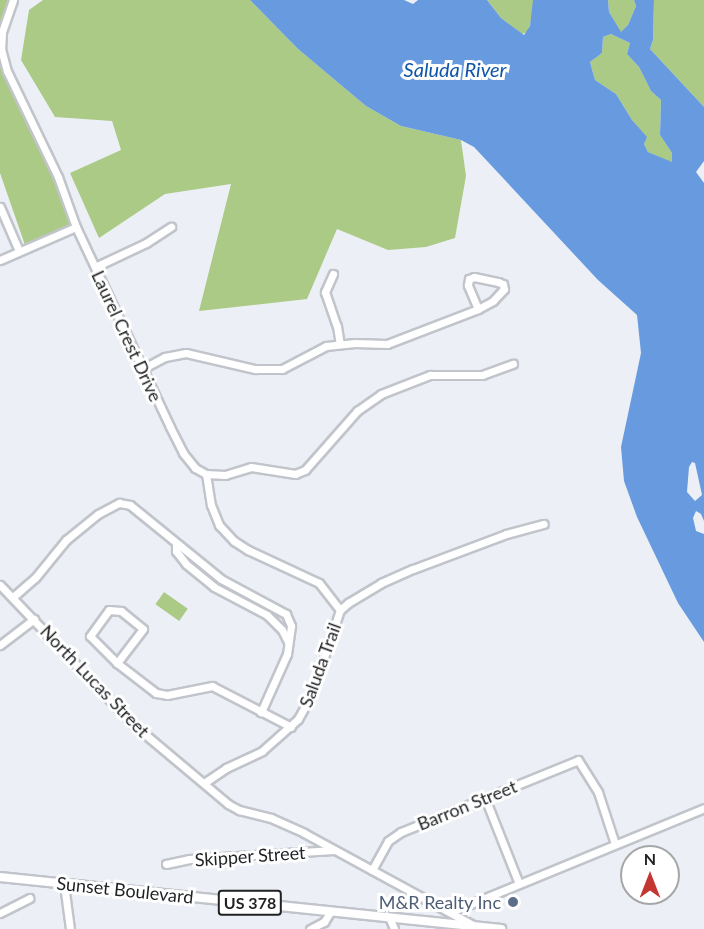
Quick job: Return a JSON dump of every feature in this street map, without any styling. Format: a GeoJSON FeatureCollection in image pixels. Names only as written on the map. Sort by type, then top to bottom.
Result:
{"type":"FeatureCollection","features":[{"type":"Feature","properties":{"kind":"main road","name":"Sunset Boulevard"},"geometry":{"type":"LineString","coordinates":[[0,877],[501,929]]}},
{"type":"Feature","properties":{"kind":"street","name":"Laurel Crest Drive"},"geometry":{"type":"LineString","coordinates":[[13,0],[2,32],[3,60],[58,177],[76,227],[183,453],[195,468],[206,474]]}},
{"type":"Feature","properties":{"kind":"street"},"geometry":{"type":"LineString","coordinates":[[0,207],[20,252]]}},
{"type":"Feature","properties":{"kind":"street"},"geometry":{"type":"LineString","coordinates":[[0,260],[76,227]]}},
{"type":"Feature","properties":{"kind":"street"},"geometry":{"type":"LineString","coordinates":[[95,267],[146,243],[171,227]]}},
{"type":"Feature","properties":{"kind":"street"},"geometry":{"type":"LineString","coordinates":[[333,274],[325,292],[338,326],[340,344]]}},
{"type":"Feature","properties":{"kind":"street"},"geometry":{"type":"LineString","coordinates":[[142,369],[165,357],[186,353],[255,369],[277,370],[292,366],[321,348],[340,344],[393,343],[478,309],[497,298],[504,290],[503,284],[474,277],[469,279],[470,290],[478,309]]}},
{"type":"Feature","properties":{"kind":"street"},"geometry":{"type":"LineString","coordinates":[[340,610],[319,583],[248,550],[224,531],[211,505],[206,474],[225,475],[251,467],[295,474],[305,470],[357,411],[381,394],[430,375],[482,375],[513,364]]}},
{"type":"Feature","properties":{"kind":"street"},"geometry":{"type":"LineString","coordinates":[[13,597],[35,578],[66,540],[108,507],[119,503],[140,511],[176,545],[221,579],[286,614],[291,626],[287,654],[261,712]]}},
{"type":"Feature","properties":{"kind":"street","name":"Saluda Trail"},"geometry":{"type":"LineString","coordinates":[[204,783],[226,768],[257,754],[291,727],[307,706],[340,610],[367,590],[412,569],[506,534],[544,524]]}},
{"type":"Feature","properties":{"kind":"street"},"geometry":{"type":"LineString","coordinates":[[176,545],[176,551],[186,564],[214,587],[267,615],[282,630],[289,643]]}},
{"type":"Feature","properties":{"kind":"street","name":"North Lucas Street"},"geometry":{"type":"LineString","coordinates":[[0,585],[134,725],[234,808],[271,818],[475,926]]}},
{"type":"Feature","properties":{"kind":"street"},"geometry":{"type":"LineString","coordinates":[[117,663],[143,629],[121,611],[110,610],[90,636],[117,663],[156,693],[167,695],[212,686],[291,727]]}},
{"type":"Feature","properties":{"kind":"street"},"geometry":{"type":"LineString","coordinates":[[0,645],[34,619]]}},
{"type":"Feature","properties":{"kind":"street","name":"Barron Street"},"geometry":{"type":"LineString","coordinates":[[372,870],[385,846],[396,834],[578,760],[598,792],[615,844]]}},
{"type":"Feature","properties":{"kind":"street"},"geometry":{"type":"LineString","coordinates":[[485,798],[519,884]]}},
{"type":"Feature","properties":{"kind":"street"},"geometry":{"type":"LineString","coordinates":[[451,912],[704,808]]}},
{"type":"Feature","properties":{"kind":"street","name":"Skipper Street"},"geometry":{"type":"LineString","coordinates":[[166,864],[189,859],[334,850]]}},
{"type":"Feature","properties":{"kind":"street"},"geometry":{"type":"LineString","coordinates":[[64,884],[70,929]]}},
{"type":"Feature","properties":{"kind":"street"},"geometry":{"type":"LineString","coordinates":[[0,913],[29,898]]}},
{"type":"Feature","properties":{"kind":"street"},"geometry":{"type":"LineString","coordinates":[[310,929],[324,922],[331,911]]}},
{"type":"Feature","properties":{"kind":"street"},"geometry":{"type":"LineString","coordinates":[[389,917],[394,929]]}},
{"type":"Feature","properties":{"kind":"green space"},"geometry":{"type":"Polygon","coordinates":[[[0,0],[10,0],[1,50],[25,119],[78,228],[26,248],[0,173],[0,0]]]}},
{"type":"Feature","properties":{"kind":"green space"},"geometry":{"type":"Polygon","coordinates":[[[43,0],[250,0],[298,49],[366,106],[401,126],[461,140],[466,176],[455,238],[426,247],[388,250],[337,229],[307,299],[199,311],[231,184],[165,194],[99,238],[70,173],[121,150],[112,121],[55,117],[21,60],[29,10],[43,0]]]}},
{"type":"Feature","properties":{"kind":"green space"},"geometry":{"type":"Polygon","coordinates":[[[487,0],[533,0],[534,10],[528,32],[522,34],[501,18],[487,0]]]}},
{"type":"Feature","properties":{"kind":"green space"},"geometry":{"type":"Polygon","coordinates":[[[608,0],[634,0],[636,6],[628,25],[621,33],[609,12],[608,0]]]}},
{"type":"Feature","properties":{"kind":"green space"},"geometry":{"type":"Polygon","coordinates":[[[654,0],[704,0],[704,107],[650,49],[653,40],[654,0]]]}},
{"type":"Feature","properties":{"kind":"green space"},"geometry":{"type":"Polygon","coordinates":[[[611,34],[630,43],[627,54],[639,67],[651,91],[661,100],[660,135],[672,153],[673,163],[648,152],[644,144],[646,137],[616,94],[595,80],[590,62],[602,53],[603,37],[611,34]]]}},
{"type":"Feature","properties":{"kind":"green space"},"geometry":{"type":"Polygon","coordinates":[[[164,592],[188,609],[179,621],[155,604],[164,592]]]}},
{"type":"Feature","properties":{"kind":"water","name":"Saluda River"},"geometry":{"type":"Polygon","coordinates":[[[250,0],[404,0],[413,4],[418,0],[487,0],[501,18],[524,35],[530,26],[533,0],[608,0],[609,12],[621,32],[628,25],[636,6],[634,0],[654,0],[653,40],[650,49],[704,107],[704,161],[696,172],[704,183],[704,521],[701,514],[696,511],[693,518],[696,531],[704,534],[704,642],[678,603],[637,517],[624,481],[621,447],[641,353],[637,315],[598,280],[474,147],[461,140],[401,126],[366,106],[298,49],[250,0]],[[611,34],[603,37],[602,53],[590,62],[595,80],[616,94],[632,120],[647,137],[644,144],[648,152],[672,162],[672,153],[660,135],[661,100],[651,91],[639,67],[627,54],[630,43],[611,34]],[[692,462],[689,467],[687,492],[695,501],[702,495],[695,463],[692,462]]]}},
{"type":"Feature","properties":{"kind":"place","name":"M&R Realty Inc"},"geometry":{"type":"Point","coordinates":[513,902]}}]}
